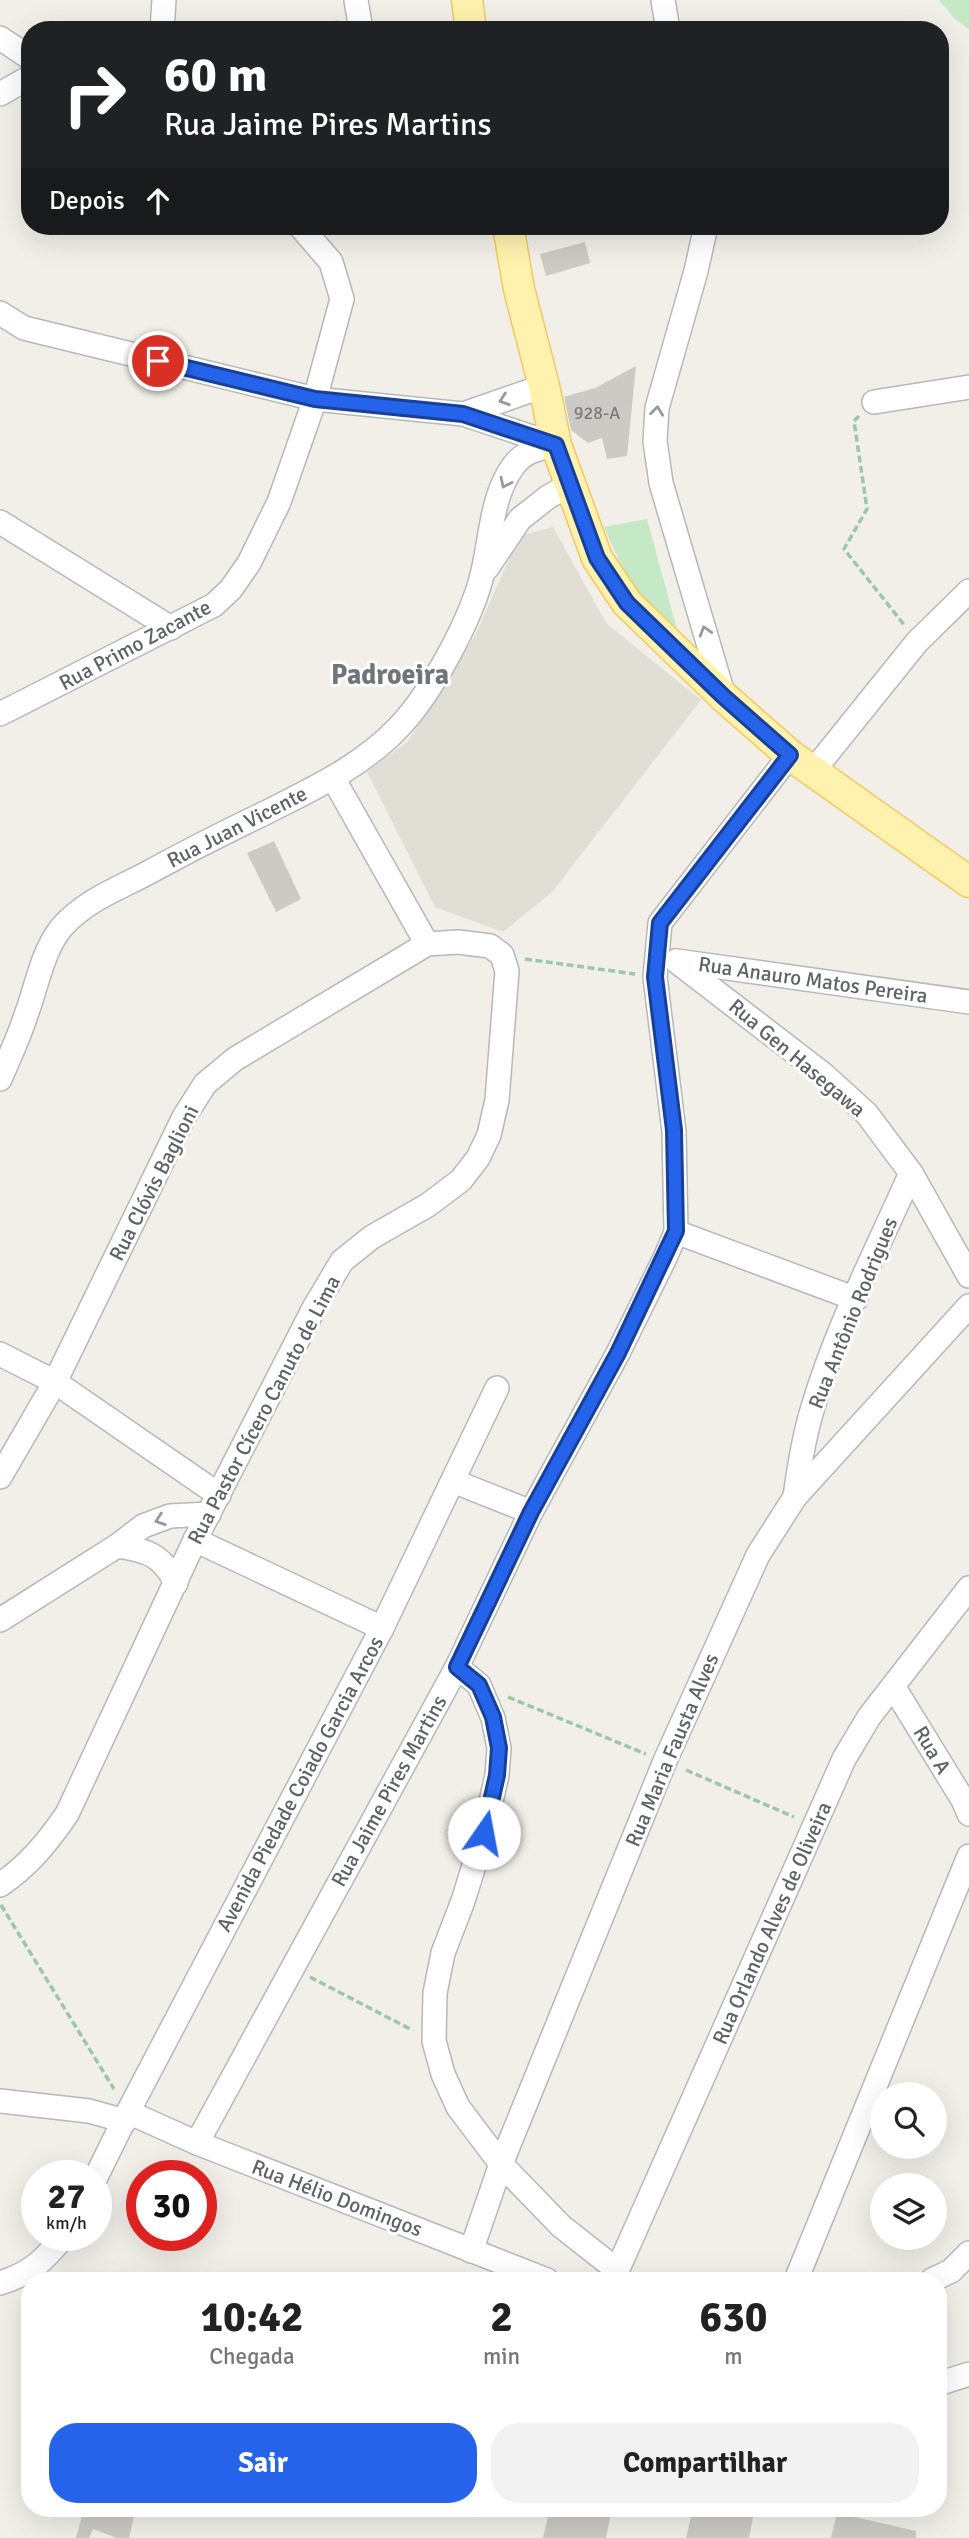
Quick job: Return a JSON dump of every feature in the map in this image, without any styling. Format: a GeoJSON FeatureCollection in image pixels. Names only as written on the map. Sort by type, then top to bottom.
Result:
{"type":"FeatureCollection","features":[{"type":"Feature","properties":{"kind":"main road"},"geometry":{"type":"LineString","coordinates":[[467,0],[470,21]]}},
{"type":"Feature","properties":{"kind":"main road"},"geometry":{"type":"LineString","coordinates":[[510,235],[519,289],[556,445],[597,558],[627,603],[724,697],[802,763],[969,882]]}},
{"type":"Feature","properties":{"kind":"street"},"geometry":{"type":"LineString","coordinates":[[163,21],[164,0]]}},
{"type":"Feature","properties":{"kind":"street"},"geometry":{"type":"LineString","coordinates":[[356,0],[360,21]]}},
{"type":"Feature","properties":{"kind":"street"},"geometry":{"type":"LineString","coordinates":[[663,0],[666,21]]}},
{"type":"Feature","properties":{"kind":"street"},"geometry":{"type":"LineString","coordinates":[[0,38],[21,52]]}},
{"type":"Feature","properties":{"kind":"street"},"geometry":{"type":"LineString","coordinates":[[0,94],[21,81]]}},
{"type":"Feature","properties":{"kind":"street","name":"Rua Primo Zacante"},"geometry":{"type":"LineString","coordinates":[[0,714],[214,605],[231,589],[249,564],[279,502],[315,399],[342,299],[331,262],[308,235]]}},
{"type":"Feature","properties":{"kind":"street"},"geometry":{"type":"LineString","coordinates":[[703,235],[696,271],[657,408],[655,441],[661,483],[724,697]]}},
{"type":"Feature","properties":{"kind":"street"},"geometry":{"type":"LineString","coordinates":[[0,313],[24,328],[315,399],[463,414],[556,445]]}},
{"type":"Feature","properties":{"kind":"street"},"geometry":{"type":"LineString","coordinates":[[463,414],[544,386]]}},
{"type":"Feature","properties":{"kind":"street"},"geometry":{"type":"LineString","coordinates":[[874,402],[969,387]]}},
{"type":"Feature","properties":{"kind":"street","name":"Rua Juan Vicente"},"geometry":{"type":"LineString","coordinates":[[0,1079],[26,1017],[48,951],[60,929],[73,916],[93,902],[189,850],[332,778],[379,747],[410,715],[449,654],[483,573],[500,493],[513,466],[527,451],[556,445]]}},
{"type":"Feature","properties":{"kind":"street","name":"Rua Juan Vicente"},"geometry":{"type":"LineString","coordinates":[[483,573],[520,519],[548,497],[569,485]]}},
{"type":"Feature","properties":{"kind":"street"},"geometry":{"type":"LineString","coordinates":[[0,522],[171,628]]}},
{"type":"Feature","properties":{"kind":"street","name":"Rua Jaime Pires Martins"},"geometry":{"type":"LineString","coordinates":[[197,2143],[457,1667],[531,1512],[618,1353],[676,1231],[674,1130],[660,923],[802,763],[917,642],[965,601]]}},
{"type":"Feature","properties":{"kind":"street"},"geometry":{"type":"LineString","coordinates":[[332,778],[427,944]]}},
{"type":"Feature","properties":{"kind":"street","name":"Rua Clóvis Baglioni"},"geometry":{"type":"LineString","coordinates":[[0,1477],[55,1382],[184,1117],[205,1084],[244,1053],[427,944],[458,942],[490,946],[502,955]]}},
{"type":"Feature","properties":{"kind":"street","name":"Rua Pastor Cícero Canuto de Lima"},"geometry":{"type":"LineString","coordinates":[[0,1885],[23,1870],[67,1814],[195,1540],[314,1308],[342,1261],[372,1237],[428,1205],[461,1180],[478,1158],[489,1135],[497,1100],[507,971],[502,955]]}},
{"type":"Feature","properties":{"kind":"street","name":"Rua Anauro Matos Pereira"},"geometry":{"type":"LineString","coordinates":[[663,964],[969,1002]]}},
{"type":"Feature","properties":{"kind":"street","name":"Rua Gen Hasegawa"},"geometry":{"type":"LineString","coordinates":[[663,964],[841,1090],[867,1114],[911,1172],[969,1276]]}},
{"type":"Feature","properties":{"kind":"street","name":"Rua Antônio Rodrigues"},"geometry":{"type":"LineString","coordinates":[[794,1497],[812,1408],[828,1362],[911,1172]]}},
{"type":"Feature","properties":{"kind":"street"},"geometry":{"type":"LineString","coordinates":[[676,1231],[856,1299]]}},
{"type":"Feature","properties":{"kind":"street","name":"Rua Maria Fausta Alves"},"geometry":{"type":"LineString","coordinates":[[471,2251],[501,2164],[681,1724],[758,1555],[794,1497],[969,1307]]}},
{"type":"Feature","properties":{"kind":"street"},"geometry":{"type":"LineString","coordinates":[[0,1354],[55,1382],[214,1504]]}},
{"type":"Feature","properties":{"kind":"street","name":"Avenida Piedade Coiado Garcia Arcos"},"geometry":{"type":"LineString","coordinates":[[104,2160],[382,1628],[497,1388]]}},
{"type":"Feature","properties":{"kind":"street"},"geometry":{"type":"LineString","coordinates":[[453,1481],[531,1512]]}},
{"type":"Feature","properties":{"kind":"street"},"geometry":{"type":"LineString","coordinates":[[0,1620],[117,1546],[143,1525],[214,1504]]}},
{"type":"Feature","properties":{"kind":"street"},"geometry":{"type":"LineString","coordinates":[[195,1540],[382,1628]]}},
{"type":"Feature","properties":{"kind":"street"},"geometry":{"type":"LineString","coordinates":[[117,1546],[141,1549],[160,1559],[176,1583]]}},
{"type":"Feature","properties":{"kind":"street","name":"Rua Orlando Alves de Oliveira"},"geometry":{"type":"LineString","coordinates":[[616,2272],[844,1759],[869,1717],[969,1588]]}},
{"type":"Feature","properties":{"kind":"street"},"geometry":{"type":"LineString","coordinates":[[457,1667],[479,1685],[493,1717],[499,1748],[497,1775],[484,1833],[463,1901],[443,1953],[435,1993],[434,2041],[443,2074],[458,2106],[501,2164],[561,2227],[612,2272]]}},
{"type":"Feature","properties":{"kind":"street","name":"Rua A"},"geometry":{"type":"LineString","coordinates":[[893,1686],[967,1805]]}},
{"type":"Feature","properties":{"kind":"street"},"geometry":{"type":"LineString","coordinates":[[799,2272],[969,1856]]}},
{"type":"Feature","properties":{"kind":"street","name":"Rua Hélio Domingos"},"geometry":{"type":"LineString","coordinates":[[0,2101],[126,2116],[526,2272]]}},
{"type":"Feature","properties":{"kind":"street"},"geometry":{"type":"LineString","coordinates":[[28,2272],[42,2263],[52,2251]]}},
{"type":"Feature","properties":{"kind":"street"},"geometry":{"type":"LineString","coordinates":[[947,2273],[969,2253]]}},
{"type":"Feature","properties":{"kind":"street"},"geometry":{"type":"LineString","coordinates":[[0,2283],[21,2276]]}},
{"type":"Feature","properties":{"kind":"street"},"geometry":{"type":"LineString","coordinates":[[947,2381],[969,2374]]}},
{"type":"Feature","properties":{"kind":"path"},"geometry":{"type":"LineString","coordinates":[[874,402],[854,421],[867,509],[844,549],[917,642]]}},
{"type":"Feature","properties":{"kind":"path"},"geometry":{"type":"LineString","coordinates":[[502,955],[663,964]]}},
{"type":"Feature","properties":{"kind":"path"},"geometry":{"type":"LineString","coordinates":[[0,1903],[126,2116]]}},
{"type":"Feature","properties":{"kind":"path"},"geometry":{"type":"LineString","coordinates":[[292,1968],[434,2041]]}},
{"type":"Feature","properties":{"kind":"shaded area"},"geometry":{"type":"Polygon","coordinates":[[[553,527],[606,623],[701,700],[552,892],[503,932],[435,907],[367,772],[408,741],[476,634],[519,536],[553,527]]]}},
{"type":"Feature","properties":{"kind":"green space"},"geometry":{"type":"Polygon","coordinates":[[[939,0],[969,0],[969,30],[954,18],[939,0]]]}},
{"type":"Feature","properties":{"kind":"green space"},"geometry":{"type":"Polygon","coordinates":[[[647,519],[678,633],[666,627],[643,603],[604,527],[647,519]]]}},
{"type":"Feature","properties":{"kind":"building"},"geometry":{"type":"Polygon","coordinates":[[[585,242],[590,263],[546,276],[540,254],[585,242]]]}},
{"type":"Feature","properties":{"kind":"building"},"geometry":{"type":"Polygon","coordinates":[[[636,366],[627,456],[607,459],[602,438],[588,443],[571,430],[564,397],[595,388],[636,366]]]}},
{"type":"Feature","properties":{"kind":"building"},"geometry":{"type":"Polygon","coordinates":[[[274,841],[301,899],[276,912],[247,853],[274,841]]]}},
{"type":"Feature","properties":{"kind":"building"},"geometry":{"type":"Polygon","coordinates":[[[82,2517],[134,2517],[129,2538],[117,2538],[93,2529],[89,2538],[76,2538],[82,2517]]]}},
{"type":"Feature","properties":{"kind":"building"},"geometry":{"type":"Polygon","coordinates":[[[548,2517],[610,2517],[606,2538],[543,2538],[548,2517]]]}},
{"type":"Feature","properties":{"kind":"building"},"geometry":{"type":"Polygon","coordinates":[[[691,2517],[753,2517],[749,2538],[686,2538],[691,2517]]]}},
{"type":"Feature","properties":{"kind":"building"},"geometry":{"type":"Polygon","coordinates":[[[836,2517],[855,2517],[916,2531],[916,2538],[831,2538],[836,2517]]]}},
{"type":"Feature","properties":{"kind":"district","name":"Padroeira"},"geometry":{"type":"Point","coordinates":[390,674]}},
{"type":"Feature","properties":{"kind":"route"},"geometry":{"type":"LineString","coordinates":[[158,361],[315,399],[463,414],[556,445],[597,558],[627,603],[724,697],[790,755],[660,923],[655,977],[674,1130],[676,1231],[618,1353],[531,1512],[457,1667],[479,1685],[493,1717],[499,1748],[497,1775],[484,1833]]}}]}
